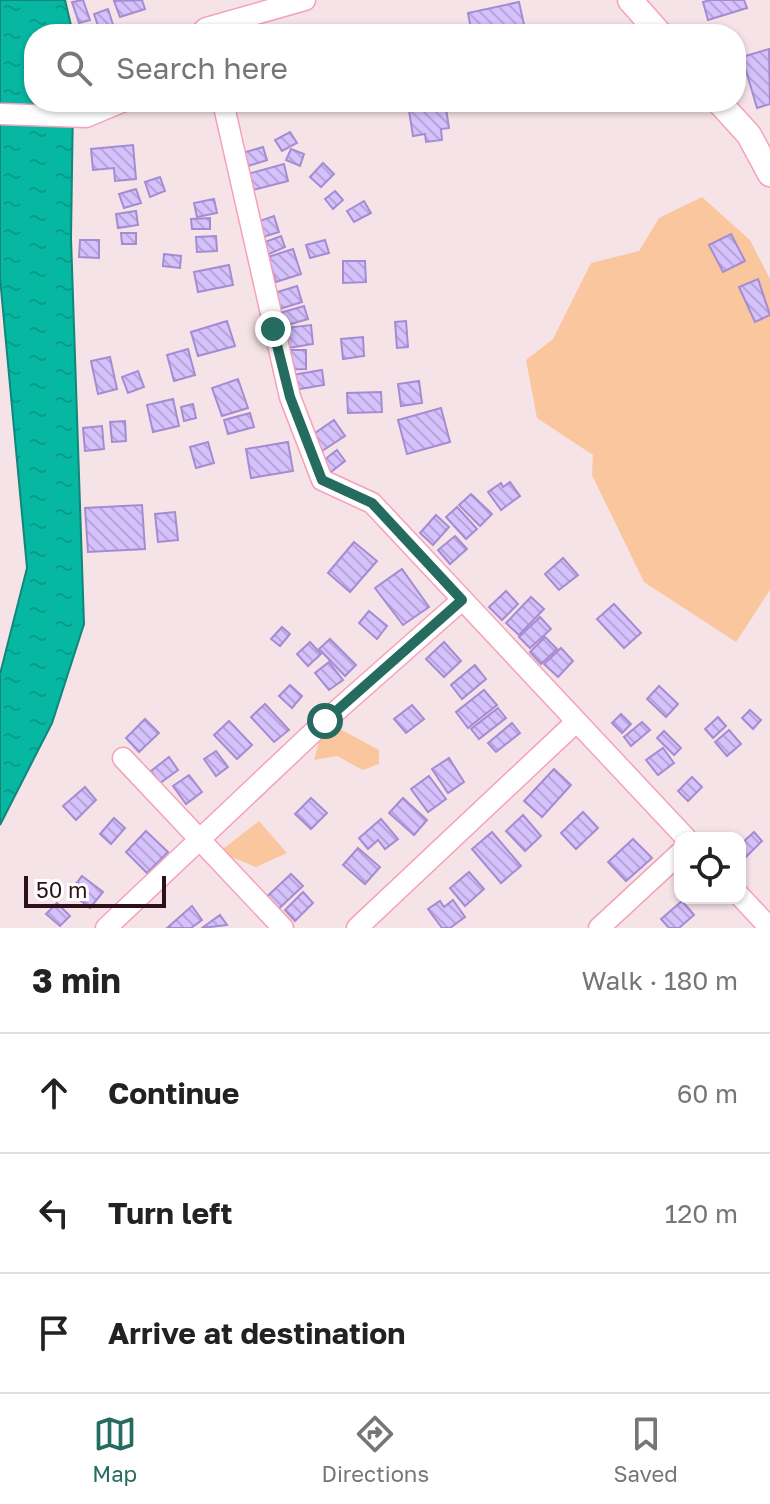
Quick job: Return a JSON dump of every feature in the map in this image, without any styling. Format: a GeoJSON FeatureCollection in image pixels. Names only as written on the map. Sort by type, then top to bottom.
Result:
{"type":"FeatureCollection","features":[{"type":"Feature","properties":{"kind":"street"},"geometry":{"type":"LineString","coordinates":[[230,24],[305,0]]}},
{"type":"Feature","properties":{"kind":"street"},"geometry":{"type":"LineString","coordinates":[[630,0],[651,24]]}},
{"type":"Feature","properties":{"kind":"street"},"geometry":{"type":"LineString","coordinates":[[0,114],[86,117],[98,112]]}},
{"type":"Feature","properties":{"kind":"street"},"geometry":{"type":"LineString","coordinates":[[225,112],[290,397],[322,480],[372,503],[680,832]]}},
{"type":"Feature","properties":{"kind":"street"},"geometry":{"type":"LineString","coordinates":[[728,112],[749,135],[770,174]]}},
{"type":"Feature","properties":{"kind":"street"},"geometry":{"type":"LineString","coordinates":[[106,928],[325,721],[462,600]]}},
{"type":"Feature","properties":{"kind":"street"},"geometry":{"type":"LineString","coordinates":[[357,928],[576,722]]}},
{"type":"Feature","properties":{"kind":"street"},"geometry":{"type":"LineString","coordinates":[[123,758],[283,928]]}},
{"type":"Feature","properties":{"kind":"street"},"geometry":{"type":"LineString","coordinates":[[599,928],[674,859]]}},
{"type":"Feature","properties":{"kind":"street"},"geometry":{"type":"LineString","coordinates":[[746,902],[770,928]]}},
{"type":"Feature","properties":{"kind":"shaded area"},"geometry":{"type":"Polygon","coordinates":[[[702,197],[750,240],[770,279],[770,590],[736,642],[644,582],[592,475],[593,455],[537,418],[526,360],[553,339],[591,263],[639,251],[659,218],[702,197]]]}},
{"type":"Feature","properties":{"kind":"shaded area"},"geometry":{"type":"Polygon","coordinates":[[[325,721],[379,750],[379,764],[363,770],[337,756],[314,760],[325,721]]]}},
{"type":"Feature","properties":{"kind":"shaded area"},"geometry":{"type":"Polygon","coordinates":[[[259,821],[287,853],[256,867],[219,852],[259,821]]]}},
{"type":"Feature","properties":{"kind":"water"},"geometry":{"type":"Polygon","coordinates":[[[0,0],[65,0],[71,24],[24,24],[24,112],[73,112],[71,238],[84,624],[52,723],[0,825],[0,674],[27,568],[0,278],[0,0]]]}},
{"type":"Feature","properties":{"kind":"building"},"geometry":{"type":"Polygon","coordinates":[[[83,0],[90,20],[79,23],[72,2],[83,0]]]}},
{"type":"Feature","properties":{"kind":"building"},"geometry":{"type":"Polygon","coordinates":[[[142,0],[145,9],[120,17],[114,1],[142,0]]]}},
{"type":"Feature","properties":{"kind":"building"},"geometry":{"type":"Polygon","coordinates":[[[744,0],[747,8],[708,20],[703,2],[744,0]]]}},
{"type":"Feature","properties":{"kind":"building"},"geometry":{"type":"Polygon","coordinates":[[[519,2],[524,24],[470,24],[468,13],[519,2]]]}},
{"type":"Feature","properties":{"kind":"building"},"geometry":{"type":"Polygon","coordinates":[[[108,9],[113,24],[98,24],[94,14],[108,9]]]}},
{"type":"Feature","properties":{"kind":"building"},"geometry":{"type":"Polygon","coordinates":[[[769,49],[770,104],[757,108],[746,71],[746,56],[769,49]]]}},
{"type":"Feature","properties":{"kind":"building"},"geometry":{"type":"Polygon","coordinates":[[[409,112],[447,112],[449,128],[441,129],[442,140],[426,142],[425,134],[413,136],[409,112]]]}},
{"type":"Feature","properties":{"kind":"building"},"geometry":{"type":"Polygon","coordinates":[[[290,132],[297,143],[282,151],[275,140],[290,132]]]}},
{"type":"Feature","properties":{"kind":"building"},"geometry":{"type":"Polygon","coordinates":[[[133,145],[136,179],[115,181],[114,168],[93,170],[91,149],[133,145]]]}},
{"type":"Feature","properties":{"kind":"building"},"geometry":{"type":"Polygon","coordinates":[[[263,147],[267,160],[236,170],[232,156],[263,147]]]}},
{"type":"Feature","properties":{"kind":"building"},"geometry":{"type":"Polygon","coordinates":[[[291,149],[304,154],[300,166],[286,160],[291,149]]]}},
{"type":"Feature","properties":{"kind":"building"},"geometry":{"type":"Polygon","coordinates":[[[323,163],[334,174],[321,187],[310,177],[323,163]]]}},
{"type":"Feature","properties":{"kind":"building"},"geometry":{"type":"Polygon","coordinates":[[[284,164],[288,181],[237,194],[233,178],[284,164]]]}},
{"type":"Feature","properties":{"kind":"building"},"geometry":{"type":"Polygon","coordinates":[[[160,177],[165,191],[150,197],[145,182],[160,177]]]}},
{"type":"Feature","properties":{"kind":"building"},"geometry":{"type":"Polygon","coordinates":[[[136,189],[141,203],[124,208],[119,194],[136,189]]]}},
{"type":"Feature","properties":{"kind":"building"},"geometry":{"type":"Polygon","coordinates":[[[335,191],[343,200],[333,209],[325,199],[335,191]]]}},
{"type":"Feature","properties":{"kind":"building"},"geometry":{"type":"Polygon","coordinates":[[[214,199],[217,213],[197,217],[194,203],[214,199]]]}},
{"type":"Feature","properties":{"kind":"building"},"geometry":{"type":"Polygon","coordinates":[[[364,201],[371,213],[354,222],[347,211],[364,201]]]}},
{"type":"Feature","properties":{"kind":"building"},"geometry":{"type":"Polygon","coordinates":[[[136,211],[138,225],[118,228],[116,214],[136,211]]]}},
{"type":"Feature","properties":{"kind":"building"},"geometry":{"type":"Polygon","coordinates":[[[274,216],[279,232],[256,239],[251,224],[274,216]]]}},
{"type":"Feature","properties":{"kind":"building"},"geometry":{"type":"Polygon","coordinates":[[[210,218],[210,229],[192,229],[191,219],[210,218]]]}},
{"type":"Feature","properties":{"kind":"building"},"geometry":{"type":"Polygon","coordinates":[[[121,233],[136,233],[136,244],[122,244],[121,233]]]}},
{"type":"Feature","properties":{"kind":"building"},"geometry":{"type":"Polygon","coordinates":[[[731,234],[745,261],[723,272],[709,245],[731,234]]]}},
{"type":"Feature","properties":{"kind":"building"},"geometry":{"type":"Polygon","coordinates":[[[216,236],[217,251],[197,252],[196,237],[216,236]]]}},
{"type":"Feature","properties":{"kind":"building"},"geometry":{"type":"Polygon","coordinates":[[[281,236],[285,247],[262,257],[257,245],[281,236]]]}},
{"type":"Feature","properties":{"kind":"building"},"geometry":{"type":"Polygon","coordinates":[[[80,240],[99,240],[99,258],[79,257],[80,240]]]}},
{"type":"Feature","properties":{"kind":"building"},"geometry":{"type":"Polygon","coordinates":[[[325,240],[329,253],[310,258],[306,245],[325,240]]]}},
{"type":"Feature","properties":{"kind":"building"},"geometry":{"type":"Polygon","coordinates":[[[293,249],[301,274],[276,282],[268,257],[293,249]]]}},
{"type":"Feature","properties":{"kind":"building"},"geometry":{"type":"Polygon","coordinates":[[[164,254],[181,256],[180,268],[163,266],[164,254]]]}},
{"type":"Feature","properties":{"kind":"building"},"geometry":{"type":"Polygon","coordinates":[[[343,261],[365,261],[366,282],[343,283],[343,261]]]}},
{"type":"Feature","properties":{"kind":"building"},"geometry":{"type":"Polygon","coordinates":[[[229,265],[233,285],[198,292],[194,272],[229,265]]]}},
{"type":"Feature","properties":{"kind":"building"},"geometry":{"type":"Polygon","coordinates":[[[758,279],[770,315],[755,322],[739,287],[758,279]]]}},
{"type":"Feature","properties":{"kind":"building"},"geometry":{"type":"Polygon","coordinates":[[[297,286],[302,302],[273,311],[268,295],[297,286]]]}},
{"type":"Feature","properties":{"kind":"building"},"geometry":{"type":"Polygon","coordinates":[[[304,306],[308,319],[284,326],[280,313],[304,306]]]}},
{"type":"Feature","properties":{"kind":"building"},"geometry":{"type":"Polygon","coordinates":[[[227,321],[235,346],[198,356],[191,332],[227,321]]]}},
{"type":"Feature","properties":{"kind":"building"},"geometry":{"type":"Polygon","coordinates":[[[406,321],[408,347],[397,348],[395,322],[406,321]]]}},
{"type":"Feature","properties":{"kind":"building"},"geometry":{"type":"Polygon","coordinates":[[[311,325],[313,344],[288,348],[285,328],[311,325]]]}},
{"type":"Feature","properties":{"kind":"building"},"geometry":{"type":"Polygon","coordinates":[[[363,337],[364,356],[343,359],[341,339],[363,337]]]}},
{"type":"Feature","properties":{"kind":"building"},"geometry":{"type":"Polygon","coordinates":[[[188,349],[195,375],[174,381],[167,355],[188,349]]]}},
{"type":"Feature","properties":{"kind":"building"},"geometry":{"type":"Polygon","coordinates":[[[273,350],[306,350],[306,369],[273,370],[273,350]]]}},
{"type":"Feature","properties":{"kind":"building"},"geometry":{"type":"Polygon","coordinates":[[[110,357],[117,389],[98,394],[91,361],[110,357]]]}},
{"type":"Feature","properties":{"kind":"building"},"geometry":{"type":"Polygon","coordinates":[[[322,370],[324,385],[288,391],[286,376],[322,370]]]}},
{"type":"Feature","properties":{"kind":"building"},"geometry":{"type":"Polygon","coordinates":[[[138,371],[144,387],[128,393],[122,377],[138,371]]]}},
{"type":"Feature","properties":{"kind":"building"},"geometry":{"type":"Polygon","coordinates":[[[238,379],[248,408],[222,416],[212,388],[238,379]]]}},
{"type":"Feature","properties":{"kind":"building"},"geometry":{"type":"Polygon","coordinates":[[[419,381],[422,403],[401,406],[398,384],[419,381]]]}},
{"type":"Feature","properties":{"kind":"building"},"geometry":{"type":"Polygon","coordinates":[[[381,392],[382,412],[348,413],[347,393],[381,392]]]}},
{"type":"Feature","properties":{"kind":"building"},"geometry":{"type":"Polygon","coordinates":[[[173,399],[179,426],[153,432],[147,405],[173,399]]]}},
{"type":"Feature","properties":{"kind":"building"},"geometry":{"type":"Polygon","coordinates":[[[193,404],[196,418],[184,421],[181,407],[193,404]]]}},
{"type":"Feature","properties":{"kind":"building"},"geometry":{"type":"Polygon","coordinates":[[[441,408],[450,442],[407,454],[398,420],[441,408]]]}},
{"type":"Feature","properties":{"kind":"building"},"geometry":{"type":"Polygon","coordinates":[[[250,413],[254,427],[228,434],[224,420],[250,413]]]}},
{"type":"Feature","properties":{"kind":"building"},"geometry":{"type":"Polygon","coordinates":[[[334,420],[345,436],[316,455],[305,440],[334,420]]]}},
{"type":"Feature","properties":{"kind":"building"},"geometry":{"type":"Polygon","coordinates":[[[125,421],[126,441],[112,442],[110,422],[125,421]]]}},
{"type":"Feature","properties":{"kind":"building"},"geometry":{"type":"Polygon","coordinates":[[[102,426],[104,449],[85,451],[83,428],[102,426]]]}},
{"type":"Feature","properties":{"kind":"building"},"geometry":{"type":"Polygon","coordinates":[[[208,442],[214,463],[196,468],[190,447],[208,442]]]}},
{"type":"Feature","properties":{"kind":"building"},"geometry":{"type":"Polygon","coordinates":[[[288,442],[293,471],[251,478],[246,449],[288,442]]]}},
{"type":"Feature","properties":{"kind":"building"},"geometry":{"type":"Polygon","coordinates":[[[337,450],[345,461],[327,475],[319,464],[337,450]]]}},
{"type":"Feature","properties":{"kind":"building"},"geometry":{"type":"Polygon","coordinates":[[[510,482],[520,496],[501,510],[488,492],[501,483],[503,487],[510,482]]]}},
{"type":"Feature","properties":{"kind":"building"},"geometry":{"type":"Polygon","coordinates":[[[471,494],[492,514],[480,526],[459,505],[471,494]]]}},
{"type":"Feature","properties":{"kind":"building"},"geometry":{"type":"Polygon","coordinates":[[[142,505],[145,549],[88,552],[85,508],[142,505]]]}},
{"type":"Feature","properties":{"kind":"building"},"geometry":{"type":"Polygon","coordinates":[[[457,507],[477,529],[466,539],[446,517],[457,507]]]}},
{"type":"Feature","properties":{"kind":"building"},"geometry":{"type":"Polygon","coordinates":[[[175,512],[178,540],[158,542],[155,514],[175,512]]]}},
{"type":"Feature","properties":{"kind":"building"},"geometry":{"type":"Polygon","coordinates":[[[436,515],[449,527],[433,545],[420,533],[436,515]]]}},
{"type":"Feature","properties":{"kind":"building"},"geometry":{"type":"Polygon","coordinates":[[[455,536],[467,549],[450,564],[438,550],[455,536]]]}},
{"type":"Feature","properties":{"kind":"building"},"geometry":{"type":"Polygon","coordinates":[[[354,542],[377,561],[350,592],[328,573],[354,542]]]}},
{"type":"Feature","properties":{"kind":"building"},"geometry":{"type":"Polygon","coordinates":[[[563,558],[578,575],[559,590],[545,574],[563,558]]]}},
{"type":"Feature","properties":{"kind":"building"},"geometry":{"type":"Polygon","coordinates":[[[402,569],[429,607],[403,625],[375,588],[402,569]]]}},
{"type":"Feature","properties":{"kind":"building"},"geometry":{"type":"Polygon","coordinates":[[[506,591],[518,604],[502,620],[489,607],[506,591]]]}},
{"type":"Feature","properties":{"kind":"building"},"geometry":{"type":"Polygon","coordinates":[[[531,597],[544,609],[519,635],[506,623],[531,597]]]}},
{"type":"Feature","properties":{"kind":"building"},"geometry":{"type":"Polygon","coordinates":[[[614,604],[641,633],[624,648],[597,619],[614,604]]]}},
{"type":"Feature","properties":{"kind":"building"},"geometry":{"type":"Polygon","coordinates":[[[369,611],[387,626],[377,639],[359,623],[369,611]]]}},
{"type":"Feature","properties":{"kind":"building"},"geometry":{"type":"Polygon","coordinates":[[[540,617],[551,629],[530,648],[519,637],[540,617]]]}},
{"type":"Feature","properties":{"kind":"building"},"geometry":{"type":"Polygon","coordinates":[[[282,627],[290,634],[280,646],[271,639],[282,627]]]}},
{"type":"Feature","properties":{"kind":"building"},"geometry":{"type":"Polygon","coordinates":[[[545,637],[557,649],[541,664],[530,652],[545,637]]]}},
{"type":"Feature","properties":{"kind":"building"},"geometry":{"type":"Polygon","coordinates":[[[330,639],[356,665],[345,676],[319,649],[330,639]]]}},
{"type":"Feature","properties":{"kind":"building"},"geometry":{"type":"Polygon","coordinates":[[[310,642],[321,654],[308,666],[297,654],[310,642]]]}},
{"type":"Feature","properties":{"kind":"building"},"geometry":{"type":"Polygon","coordinates":[[[444,642],[461,661],[444,677],[426,659],[444,642]]]}},
{"type":"Feature","properties":{"kind":"building"},"geometry":{"type":"Polygon","coordinates":[[[561,648],[573,661],[558,677],[544,664],[561,648]]]}},
{"type":"Feature","properties":{"kind":"building"},"geometry":{"type":"Polygon","coordinates":[[[329,662],[343,680],[329,690],[315,673],[329,662]]]}},
{"type":"Feature","properties":{"kind":"building"},"geometry":{"type":"Polygon","coordinates":[[[475,665],[486,679],[462,699],[451,685],[475,665]]]}},
{"type":"Feature","properties":{"kind":"building"},"geometry":{"type":"Polygon","coordinates":[[[290,685],[302,696],[292,708],[279,696],[290,685]]]}},
{"type":"Feature","properties":{"kind":"building"},"geometry":{"type":"Polygon","coordinates":[[[659,686],[678,704],[666,717],[647,699],[659,686]]]}},
{"type":"Feature","properties":{"kind":"building"},"geometry":{"type":"Polygon","coordinates":[[[484,690],[497,705],[468,728],[456,712],[484,690]]]}},
{"type":"Feature","properties":{"kind":"building"},"geometry":{"type":"Polygon","coordinates":[[[265,704],[289,730],[274,742],[251,717],[265,704]]]}},
{"type":"Feature","properties":{"kind":"building"},"geometry":{"type":"Polygon","coordinates":[[[412,705],[424,719],[406,733],[394,719],[412,705]]]}},
{"type":"Feature","properties":{"kind":"building"},"geometry":{"type":"Polygon","coordinates":[[[498,708],[506,718],[479,739],[471,729],[498,708]]]}},
{"type":"Feature","properties":{"kind":"building"},"geometry":{"type":"Polygon","coordinates":[[[750,710],[761,720],[753,729],[742,718],[750,710]]]}},
{"type":"Feature","properties":{"kind":"building"},"geometry":{"type":"Polygon","coordinates":[[[621,714],[631,724],[622,733],[612,723],[621,714]]]}},
{"type":"Feature","properties":{"kind":"building"},"geometry":{"type":"Polygon","coordinates":[[[718,717],[726,726],[713,738],[705,729],[718,717]]]}},
{"type":"Feature","properties":{"kind":"building"},"geometry":{"type":"Polygon","coordinates":[[[145,719],[159,733],[139,752],[126,738],[145,719]]]}},
{"type":"Feature","properties":{"kind":"building"},"geometry":{"type":"Polygon","coordinates":[[[229,721],[252,745],[237,759],[214,735],[229,721]]]}},
{"type":"Feature","properties":{"kind":"building"},"geometry":{"type":"Polygon","coordinates":[[[642,722],[650,730],[631,746],[624,737],[642,722]]]}},
{"type":"Feature","properties":{"kind":"building"},"geometry":{"type":"Polygon","coordinates":[[[512,723],[520,733],[496,752],[488,743],[512,723]]]}},
{"type":"Feature","properties":{"kind":"building"},"geometry":{"type":"Polygon","coordinates":[[[729,730],[741,744],[727,756],[715,742],[729,730]]]}},
{"type":"Feature","properties":{"kind":"building"},"geometry":{"type":"Polygon","coordinates":[[[664,731],[681,748],[674,755],[657,738],[664,731]]]}},
{"type":"Feature","properties":{"kind":"building"},"geometry":{"type":"Polygon","coordinates":[[[663,748],[674,763],[658,775],[646,760],[663,748]]]}},
{"type":"Feature","properties":{"kind":"building"},"geometry":{"type":"Polygon","coordinates":[[[216,751],[228,767],[216,776],[204,759],[216,751]]]}},
{"type":"Feature","properties":{"kind":"building"},"geometry":{"type":"Polygon","coordinates":[[[169,757],[178,770],[160,783],[151,771],[169,757]]]}},
{"type":"Feature","properties":{"kind":"building"},"geometry":{"type":"Polygon","coordinates":[[[449,758],[464,782],[448,793],[432,769],[449,758]]]}},
{"type":"Feature","properties":{"kind":"building"},"geometry":{"type":"Polygon","coordinates":[[[554,769],[571,785],[542,817],[524,801],[554,769]]]}},
{"type":"Feature","properties":{"kind":"building"},"geometry":{"type":"Polygon","coordinates":[[[189,775],[202,792],[186,804],[173,786],[189,775]]]}},
{"type":"Feature","properties":{"kind":"building"},"geometry":{"type":"Polygon","coordinates":[[[429,776],[446,799],[428,812],[411,789],[429,776]]]}},
{"type":"Feature","properties":{"kind":"building"},"geometry":{"type":"Polygon","coordinates":[[[692,777],[702,787],[688,801],[678,791],[692,777]]]}},
{"type":"Feature","properties":{"kind":"building"},"geometry":{"type":"Polygon","coordinates":[[[85,787],[96,800],[76,820],[63,806],[85,787]]]}},
{"type":"Feature","properties":{"kind":"building"},"geometry":{"type":"Polygon","coordinates":[[[311,798],[327,813],[311,829],[295,814],[311,798]]]}},
{"type":"Feature","properties":{"kind":"building"},"geometry":{"type":"Polygon","coordinates":[[[403,798],[427,820],[414,835],[389,813],[403,798]]]}},
{"type":"Feature","properties":{"kind":"building"},"geometry":{"type":"Polygon","coordinates":[[[583,812],[598,828],[576,849],[561,833],[583,812]]]}},
{"type":"Feature","properties":{"kind":"building"},"geometry":{"type":"Polygon","coordinates":[[[523,815],[541,836],[525,851],[506,831],[523,815]]]}},
{"type":"Feature","properties":{"kind":"building"},"geometry":{"type":"Polygon","coordinates":[[[114,818],[125,828],[111,844],[100,834],[114,818]]]}},
{"type":"Feature","properties":{"kind":"building"},"geometry":{"type":"Polygon","coordinates":[[[381,819],[398,839],[385,849],[378,840],[368,849],[359,838],[381,819]]]}},
{"type":"Feature","properties":{"kind":"building"},"geometry":{"type":"Polygon","coordinates":[[[146,831],[168,852],[147,873],[126,852],[146,831]]]}},
{"type":"Feature","properties":{"kind":"building"},"geometry":{"type":"Polygon","coordinates":[[[492,832],[521,866],[501,883],[472,849],[492,832]]]}},
{"type":"Feature","properties":{"kind":"building"},"geometry":{"type":"Polygon","coordinates":[[[754,832],[762,841],[746,857],[746,839],[754,832]]]}},
{"type":"Feature","properties":{"kind":"building"},"geometry":{"type":"Polygon","coordinates":[[[633,839],[652,858],[626,881],[608,862],[633,839]]]}},
{"type":"Feature","properties":{"kind":"building"},"geometry":{"type":"Polygon","coordinates":[[[358,848],[380,867],[365,884],[343,865],[358,848]]]}},
{"type":"Feature","properties":{"kind":"building"},"geometry":{"type":"Polygon","coordinates":[[[469,872],[484,889],[465,906],[450,888],[469,872]]]}},
{"type":"Feature","properties":{"kind":"building"},"geometry":{"type":"Polygon","coordinates":[[[291,874],[303,886],[272,915],[260,903],[291,874]]]}},
{"type":"Feature","properties":{"kind":"building"},"geometry":{"type":"Polygon","coordinates":[[[82,876],[103,892],[90,908],[70,892],[82,876]]]}},
{"type":"Feature","properties":{"kind":"building"},"geometry":{"type":"Polygon","coordinates":[[[303,892],[313,903],[295,921],[285,910],[303,892]]]}},
{"type":"Feature","properties":{"kind":"building"},"geometry":{"type":"Polygon","coordinates":[[[453,900],[465,917],[450,928],[442,928],[428,909],[440,901],[444,907],[453,900]]]}},
{"type":"Feature","properties":{"kind":"building"},"geometry":{"type":"Polygon","coordinates":[[[57,903],[70,916],[60,926],[46,914],[57,903]]]}},
{"type":"Feature","properties":{"kind":"building"},"geometry":{"type":"Polygon","coordinates":[[[678,904],[685,904],[694,915],[679,928],[669,928],[661,919],[678,904]]]}},
{"type":"Feature","properties":{"kind":"building"},"geometry":{"type":"Polygon","coordinates":[[[192,906],[202,920],[191,928],[167,928],[192,906]]]}},
{"type":"Feature","properties":{"kind":"building"},"geometry":{"type":"Polygon","coordinates":[[[220,915],[227,925],[202,928],[220,915]]]}},
{"type":"Feature","properties":{"kind":"route"},"geometry":{"type":"LineString","coordinates":[[273,329],[290,397],[322,480],[372,503],[462,600],[325,721]]}}]}
